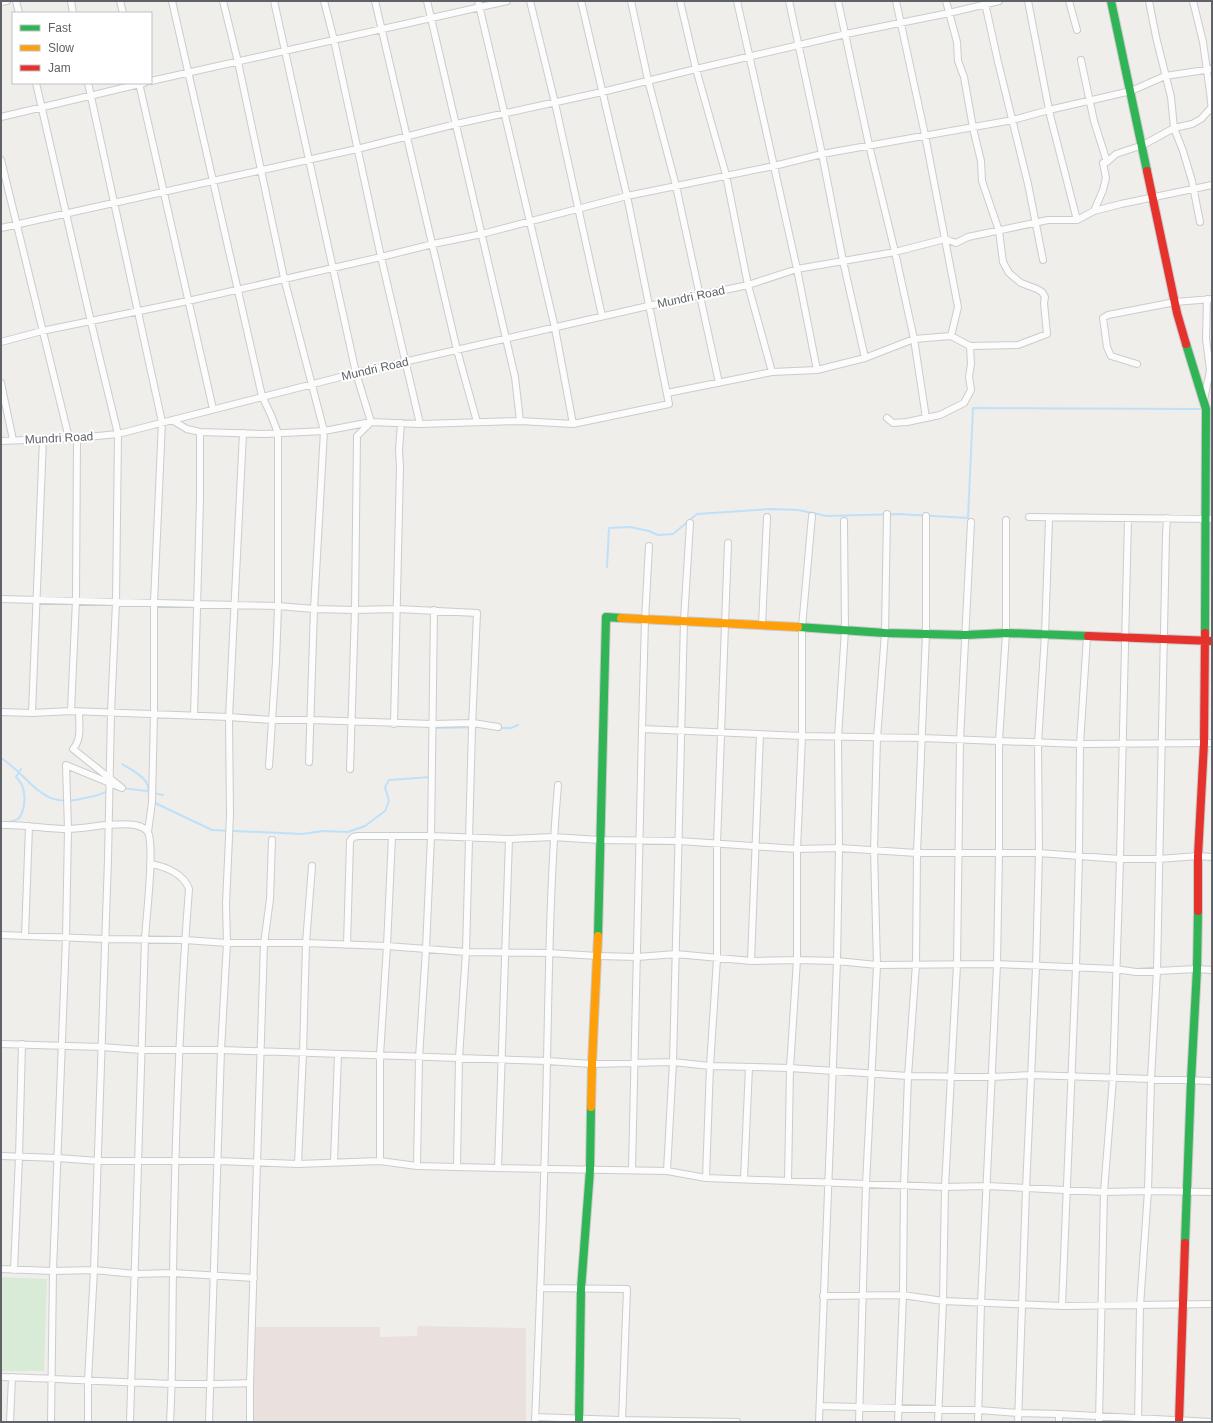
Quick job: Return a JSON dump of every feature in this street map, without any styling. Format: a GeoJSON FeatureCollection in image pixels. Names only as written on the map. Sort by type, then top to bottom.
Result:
{"type":"FeatureCollection","features":[{"type":"Feature","properties":{"kind":"street"},"geometry":{"type":"LineString","coordinates":[[1,2],[7,1]]}},
{"type":"Feature","properties":{"kind":"street"},"geometry":{"type":"LineString","coordinates":[[16,1],[19,12]]}},
{"type":"Feature","properties":{"kind":"street"},"geometry":{"type":"LineString","coordinates":[[71,1],[73,12]]}},
{"type":"Feature","properties":{"kind":"street"},"geometry":{"type":"LineString","coordinates":[[120,1],[123,12]]}},
{"type":"Feature","properties":{"kind":"street"},"geometry":{"type":"LineString","coordinates":[[172,1],[262,396],[278,433],[278,606],[269,766]]}},
{"type":"Feature","properties":{"kind":"street"},"geometry":{"type":"LineString","coordinates":[[223,1],[238,62],[284,278],[324,432],[314,609],[310,762]]}},
{"type":"Feature","properties":{"kind":"street"},"geometry":{"type":"LineString","coordinates":[[274,1],[356,373],[371,422]]}},
{"type":"Feature","properties":{"kind":"street"},"geometry":{"type":"LineString","coordinates":[[324,1],[420,424]]}},
{"type":"Feature","properties":{"kind":"street"},"geometry":{"type":"LineString","coordinates":[[375,1],[457,350],[477,422]]}},
{"type":"Feature","properties":{"kind":"street"},"geometry":{"type":"LineString","coordinates":[[427,1],[515,377],[520,421]]}},
{"type":"Feature","properties":{"kind":"street"},"geometry":{"type":"LineString","coordinates":[[152,81],[430,19],[479,4],[507,1]]}},
{"type":"Feature","properties":{"kind":"street"},"geometry":{"type":"LineString","coordinates":[[530,1],[555,103],[602,316]]}},
{"type":"Feature","properties":{"kind":"street"},"geometry":{"type":"LineString","coordinates":[[172,420],[187,429],[200,432],[243,433],[324,432],[371,422],[420,424],[520,421],[573,424],[669,404],[627,196],[581,1]]}},
{"type":"Feature","properties":{"kind":"street"},"geometry":{"type":"LineString","coordinates":[[631,1],[648,80],[676,186],[719,383]]}},
{"type":"Feature","properties":{"kind":"street"},"geometry":{"type":"LineString","coordinates":[[680,1],[696,69],[726,175],[748,285],[772,372]]}},
{"type":"Feature","properties":{"kind":"street"},"geometry":{"type":"LineString","coordinates":[[737,1],[797,269],[817,370]]}},
{"type":"Feature","properties":{"kind":"street"},"geometry":{"type":"LineString","coordinates":[[789,1],[843,261],[865,358]]}},
{"type":"Feature","properties":{"kind":"street"},"geometry":{"type":"LineString","coordinates":[[838,1],[869,145],[895,252],[914,340],[926,418]]}},
{"type":"Feature","properties":{"kind":"street"},"geometry":{"type":"LineString","coordinates":[[896,1],[925,135],[958,307],[950,336]]}},
{"type":"Feature","properties":{"kind":"street"},"geometry":{"type":"LineString","coordinates":[[667,392],[772,372],[817,370],[865,358],[914,340],[950,336],[970,346],[1018,345],[1047,334],[1044,303],[1045,297],[1042,292],[1021,283],[1009,273],[1003,262],[999,230],[982,181],[981,161],[973,128],[964,77],[958,61],[957,42],[946,1]]}},
{"type":"Feature","properties":{"kind":"street"},"geometry":{"type":"LineString","coordinates":[[1,228],[17,226],[357,149],[456,124],[555,103],[749,56],[999,1]]}},
{"type":"Feature","properties":{"kind":"street"},"geometry":{"type":"LineString","coordinates":[[1028,1],[1049,110],[1077,220],[1094,211],[1212,185]]}},
{"type":"Feature","properties":{"kind":"street"},"geometry":{"type":"LineString","coordinates":[[1069,1],[1076,30]]}},
{"type":"Feature","properties":{"kind":"street"},"geometry":{"type":"LineString","coordinates":[[1111,1],[1143,144],[1175,302],[1208,406]]}},
{"type":"Feature","properties":{"kind":"street"},"geometry":{"type":"LineString","coordinates":[[1150,1],[1165,76],[1171,97],[1174,128],[1192,181],[1200,222]]}},
{"type":"Feature","properties":{"kind":"street"},"geometry":{"type":"LineString","coordinates":[[1094,211],[1103,190],[1106,178],[1103,164],[1116,154],[1143,144],[1174,128],[1192,124],[1212,110],[1210,69],[1193,1]]}},
{"type":"Feature","properties":{"kind":"street"},"geometry":{"type":"LineString","coordinates":[[985,3],[1028,184],[1043,260]]}},
{"type":"Feature","properties":{"kind":"street"},"geometry":{"type":"LineString","coordinates":[[479,4],[555,328],[573,424]]}},
{"type":"Feature","properties":{"kind":"street"},"geometry":{"type":"LineString","coordinates":[[1082,60],[1094,121],[1107,162]]}},
{"type":"Feature","properties":{"kind":"street"},"geometry":{"type":"LineString","coordinates":[[1,342],[42,331],[188,301],[482,234],[627,196],[774,166],[822,154],[1013,120],[1090,100],[1131,92],[1165,76],[1210,69]]}},
{"type":"Feature","properties":{"kind":"street"},"geometry":{"type":"LineString","coordinates":[[36,84],[118,434],[116,602],[111,713],[109,825],[98,1161],[88,1380],[88,1422]]}},
{"type":"Feature","properties":{"kind":"street"},"geometry":{"type":"LineString","coordinates":[[88,84],[162,422],[154,602],[152,802],[148,832],[150,840],[150,864],[145,939],[141,1050],[130,1422]]}},
{"type":"Feature","properties":{"kind":"street"},"geometry":{"type":"LineString","coordinates":[[1,117],[137,84]]}},
{"type":"Feature","properties":{"kind":"street"},"geometry":{"type":"LineString","coordinates":[[141,84],[213,409]]}},
{"type":"Feature","properties":{"kind":"street"},"geometry":{"type":"LineString","coordinates":[[1,160],[68,438]]}},
{"type":"Feature","properties":{"kind":"street","name":"Mundri Road"},"geometry":{"type":"LineString","coordinates":[[1,441],[77,438],[118,434],[356,373],[602,316],[748,285],[797,269],[895,252],[945,239],[956,243],[968,237],[1035,224],[1048,220],[1077,220]]}},
{"type":"Feature","properties":{"kind":"street"},"geometry":{"type":"LineString","coordinates":[[1137,364],[1111,356],[1107,347],[1103,318],[1108,315],[1175,302],[1209,299],[1206,339],[1210,370],[1208,406],[1208,743],[1198,856],[1197,969],[1191,1081],[1179,1421]]}},
{"type":"Feature","properties":{"kind":"street"},"geometry":{"type":"LineString","coordinates":[[887,418],[893,423],[907,422],[940,415],[964,403],[971,390],[969,377],[971,364],[970,346]]}},
{"type":"Feature","properties":{"kind":"street"},"geometry":{"type":"LineString","coordinates":[[1,384],[13,440]]}},
{"type":"Feature","properties":{"kind":"street"},"geometry":{"type":"LineString","coordinates":[[350,769],[355,610],[357,436],[371,422]]}},
{"type":"Feature","properties":{"kind":"street"},"geometry":{"type":"LineString","coordinates":[[394,724],[400,467],[399,450],[401,423]]}},
{"type":"Feature","properties":{"kind":"street"},"geometry":{"type":"LineString","coordinates":[[194,716],[200,500],[200,432]]}},
{"type":"Feature","properties":{"kind":"street"},"geometry":{"type":"LineString","coordinates":[[209,1422],[221,1050],[227,943],[226,904],[230,815],[229,717],[243,433]]}},
{"type":"Feature","properties":{"kind":"street"},"geometry":{"type":"LineString","coordinates":[[72,711],[76,600],[77,438]]}},
{"type":"Feature","properties":{"kind":"street"},"geometry":{"type":"LineString","coordinates":[[32,713],[43,439]]}},
{"type":"Feature","properties":{"kind":"street"},"geometry":{"type":"LineString","coordinates":[[859,1422],[864,1295],[866,1184],[877,965],[874,850],[877,738],[885,633],[887,514]]}},
{"type":"Feature","properties":{"kind":"street"},"geometry":{"type":"LineString","coordinates":[[762,625],[767,516]]}},
{"type":"Feature","properties":{"kind":"street"},"geometry":{"type":"LineString","coordinates":[[788,1181],[790,1068],[797,960],[797,848],[802,736],[802,627],[812,516]]}},
{"type":"Feature","properties":{"kind":"street"},"geometry":{"type":"LineString","coordinates":[[898,1422],[903,1295],[904,1186],[908,1076],[916,964],[917,853],[926,634],[926,516]]}},
{"type":"Feature","properties":{"kind":"street"},"geometry":{"type":"LineString","coordinates":[[1028,517],[1208,519]]}},
{"type":"Feature","properties":{"kind":"street"},"geometry":{"type":"LineString","coordinates":[[1100,1419],[1104,1192],[1113,1078],[1128,518]]}},
{"type":"Feature","properties":{"kind":"street"},"geometry":{"type":"LineString","coordinates":[[1138,1420],[1140,1306],[1148,1190],[1151,1079],[1157,971],[1167,518]]}},
{"type":"Feature","properties":{"kind":"street"},"geometry":{"type":"LineString","coordinates":[[978,1422],[981,1303],[997,964],[999,741],[1006,633],[1006,520]]}},
{"type":"Feature","properties":{"kind":"street"},"geometry":{"type":"LineString","coordinates":[[1018,1422],[1026,1189],[1036,967],[1039,853],[1038,743],[1045,635],[1049,520]]}},
{"type":"Feature","properties":{"kind":"street"},"geometry":{"type":"LineString","coordinates":[[819,1422],[837,961],[839,848],[838,736],[844,630],[844,522]]}},
{"type":"Feature","properties":{"kind":"street"},"geometry":{"type":"LineString","coordinates":[[938,1422],[943,1301],[945,1187],[957,965],[960,740],[971,522]]}},
{"type":"Feature","properties":{"kind":"street"},"geometry":{"type":"LineString","coordinates":[[667,1171],[673,1062],[684,620],[690,523]]}},
{"type":"Feature","properties":{"kind":"street"},"geometry":{"type":"LineString","coordinates":[[706,1178],[710,1066],[717,958],[717,844],[728,543]]}},
{"type":"Feature","properties":{"kind":"street"},"geometry":{"type":"LineString","coordinates":[[632,1170],[642,729],[649,546]]}},
{"type":"Feature","properties":{"kind":"street"},"geometry":{"type":"LineString","coordinates":[[1,599],[36,601],[76,600],[154,602],[278,606],[314,609],[434,610],[477,613],[472,723],[466,952],[459,1058],[457,1166]]}},
{"type":"Feature","properties":{"kind":"street"},"geometry":{"type":"LineString","coordinates":[[417,1166],[419,1058],[431,836],[434,610]]}},
{"type":"Feature","properties":{"kind":"street"},"geometry":{"type":"LineString","coordinates":[[579,1420],[581,1289],[590,1170],[592,1064],[598,956],[606,617],[645,620],[684,620],[726,624],[802,627],[885,633],[1006,633],[1208,641]]}},
{"type":"Feature","properties":{"kind":"street"},"geometry":{"type":"LineString","coordinates":[[1062,1306],[1076,968],[1080,744],[1087,637]]}},
{"type":"Feature","properties":{"kind":"street"},"geometry":{"type":"LineString","coordinates":[[1,712],[32,713],[72,711],[394,724],[472,723],[498,727]]}},
{"type":"Feature","properties":{"kind":"street"},"geometry":{"type":"LineString","coordinates":[[51,1422],[52,1271],[58,1158],[66,938],[68,828],[66,765],[122,788],[73,749],[77,744],[79,737],[79,712]]}},
{"type":"Feature","properties":{"kind":"street"},"geometry":{"type":"LineString","coordinates":[[642,729],[802,736],[922,738],[1038,743],[1208,743]]}},
{"type":"Feature","properties":{"kind":"street"},"geometry":{"type":"LineString","coordinates":[[751,961],[760,734]]}},
{"type":"Feature","properties":{"kind":"street"},"geometry":{"type":"LineString","coordinates":[[558,785],[553,837],[544,1169],[535,1420],[737,1422]]}},
{"type":"Feature","properties":{"kind":"street"},"geometry":{"type":"LineString","coordinates":[[1,825],[68,828],[135,825],[141,826],[148,832]]}},
{"type":"Feature","properties":{"kind":"street"},"geometry":{"type":"LineString","coordinates":[[25,936],[29,826]]}},
{"type":"Feature","properties":{"kind":"street"},"geometry":{"type":"LineString","coordinates":[[347,945],[350,841],[353,837],[358,836],[431,836],[509,839],[553,837],[600,840],[679,841],[797,848],[839,848],[917,853],[1039,853],[1120,859],[1159,859],[1198,856],[1212,857]]}},
{"type":"Feature","properties":{"kind":"street"},"geometry":{"type":"LineString","coordinates":[[380,1161],[380,1055],[392,836]]}},
{"type":"Feature","properties":{"kind":"street"},"geometry":{"type":"LineString","coordinates":[[498,1168],[509,839]]}},
{"type":"Feature","properties":{"kind":"street"},"geometry":{"type":"LineString","coordinates":[[250,1422],[264,944],[270,898],[272,840]]}},
{"type":"Feature","properties":{"kind":"street"},"geometry":{"type":"LineString","coordinates":[[150,864],[161,865],[183,878],[189,889],[179,1049],[170,1422]]}},
{"type":"Feature","properties":{"kind":"street"},"geometry":{"type":"LineString","coordinates":[[298,1164],[306,943],[312,866]]}},
{"type":"Feature","properties":{"kind":"street"},"geometry":{"type":"LineString","coordinates":[[1,935],[66,938],[185,940],[264,944],[306,943],[387,946],[466,952],[549,953],[598,956],[637,957],[676,954],[751,961],[837,961],[877,965],[997,964],[1036,967],[1115,969],[1131,972],[1197,969],[1212,970]]}},
{"type":"Feature","properties":{"kind":"street"},"geometry":{"type":"LineString","coordinates":[[1,1044],[102,1047],[141,1050],[179,1049],[380,1055],[419,1058],[547,1061],[592,1064],[673,1062],[710,1066],[790,1068],[908,1076],[991,1077],[1031,1075],[1212,1081]]}},
{"type":"Feature","properties":{"kind":"street"},"geometry":{"type":"LineString","coordinates":[[14,1270],[22,1044]]}},
{"type":"Feature","properties":{"kind":"street"},"geometry":{"type":"LineString","coordinates":[[334,1162],[338,1054]]}},
{"type":"Feature","properties":{"kind":"street"},"geometry":{"type":"LineString","coordinates":[[744,1180],[749,1067]]}},
{"type":"Feature","properties":{"kind":"street"},"geometry":{"type":"LineString","coordinates":[[1,1156],[98,1161],[218,1161],[298,1164],[380,1161],[417,1166],[667,1171],[706,1178],[904,1186],[987,1186],[1104,1192],[1148,1190],[1212,1192]]}},
{"type":"Feature","properties":{"kind":"street"},"geometry":{"type":"LineString","coordinates":[[1,1269],[52,1271],[94,1270],[135,1274],[173,1273],[254,1278]]}},
{"type":"Feature","properties":{"kind":"street"},"geometry":{"type":"LineString","coordinates":[[540,1288],[627,1289],[620,1421]]}},
{"type":"Feature","properties":{"kind":"street"},"geometry":{"type":"LineString","coordinates":[[823,1296],[903,1295],[943,1301],[1062,1306],[1212,1304]]}},
{"type":"Feature","properties":{"kind":"street"},"geometry":{"type":"LineString","coordinates":[[1,1377],[209,1385],[250,1383]]}},
{"type":"Feature","properties":{"kind":"street"},"geometry":{"type":"LineString","coordinates":[[10,1422],[12,1377]]}},
{"type":"Feature","properties":{"kind":"street"},"geometry":{"type":"LineString","coordinates":[[820,1406],[979,1410],[1059,1414],[1100,1419],[1212,1422]]}},
{"type":"Feature","properties":{"kind":"street"},"geometry":{"type":"LineString","coordinates":[[1059,1414],[1059,1422]]}},
{"type":"Feature","properties":{"kind":"shaded area"},"geometry":{"type":"Polygon","coordinates":[[[418,1326],[526,1328],[526,1422],[253,1422],[255,1327],[380,1327],[380,1337],[417,1336],[418,1326]]]}},
{"type":"Feature","properties":{"kind":"green space"},"geometry":{"type":"Polygon","coordinates":[[[1,1277],[47,1279],[44,1371],[1,1371],[1,1277]]]}},
{"type":"Feature","properties":{"kind":"waterway"},"geometry":{"type":"LineString","coordinates":[[607,567],[609,528],[630,527],[649,531],[658,535],[673,534],[697,514],[771,509],[798,510],[827,516],[898,514],[968,518],[973,408],[1204,409]]}},
{"type":"Feature","properties":{"kind":"waterway"},"geometry":{"type":"LineString","coordinates":[[498,728],[511,728],[518,725]]}},
{"type":"Feature","properties":{"kind":"waterway"},"geometry":{"type":"LineString","coordinates":[[435,728],[484,727]]}},
{"type":"Feature","properties":{"kind":"waterway"},"geometry":{"type":"LineString","coordinates":[[1,758],[12,766],[37,790],[46,796],[57,800],[69,801],[85,798],[101,794],[109,790]]}},
{"type":"Feature","properties":{"kind":"waterway"},"geometry":{"type":"LineString","coordinates":[[122,764],[143,778],[148,786],[150,797]]}},
{"type":"Feature","properties":{"kind":"waterway"},"geometry":{"type":"LineString","coordinates":[[8,822],[14,821],[20,817],[24,805],[22,785],[16,777],[21,769]]}},
{"type":"Feature","properties":{"kind":"waterway"},"geometry":{"type":"LineString","coordinates":[[153,802],[212,830],[302,834],[323,831],[348,832],[365,826],[385,811],[389,801],[385,787],[389,780],[431,777]]}},
{"type":"Feature","properties":{"kind":"waterway"},"geometry":{"type":"LineString","coordinates":[[122,788],[147,791]]}},
{"type":"Feature","properties":{"kind":"waterway"},"geometry":{"type":"LineString","coordinates":[[154,793],[163,795]]}},
{"type":"Feature","properties":{"kind":"traffic: fast"},"geometry":{"type":"LineString","coordinates":[[1111,1],[1147,171]]}},
{"type":"Feature","properties":{"kind":"traffic: fast"},"geometry":{"type":"LineString","coordinates":[[1186,344],[1206,409],[1205,633]]}},
{"type":"Feature","properties":{"kind":"traffic: fast"},"geometry":{"type":"LineString","coordinates":[[598,936],[606,617],[621,618]]}},
{"type":"Feature","properties":{"kind":"traffic: fast"},"geometry":{"type":"LineString","coordinates":[[798,627],[885,633],[965,635],[1006,633],[1088,636]]}},
{"type":"Feature","properties":{"kind":"traffic: fast"},"geometry":{"type":"LineString","coordinates":[[1185,1243],[1197,969],[1198,911]]}},
{"type":"Feature","properties":{"kind":"traffic: fast"},"geometry":{"type":"LineString","coordinates":[[579,1420],[581,1289],[590,1170],[591,1107]]}},
{"type":"Feature","properties":{"kind":"traffic: slow"},"geometry":{"type":"LineString","coordinates":[[621,618],[798,627]]}},
{"type":"Feature","properties":{"kind":"traffic: slow"},"geometry":{"type":"LineString","coordinates":[[591,1107],[598,936]]}},
{"type":"Feature","properties":{"kind":"traffic: jam"},"geometry":{"type":"LineString","coordinates":[[1147,171],[1177,313],[1186,344]]}},
{"type":"Feature","properties":{"kind":"traffic: jam"},"geometry":{"type":"LineString","coordinates":[[1198,911],[1198,856],[1204,743],[1205,633]]}},
{"type":"Feature","properties":{"kind":"traffic: jam"},"geometry":{"type":"LineString","coordinates":[[1088,636],[1212,641]]}},
{"type":"Feature","properties":{"kind":"traffic: jam"},"geometry":{"type":"LineString","coordinates":[[1179,1422],[1185,1243]]}}]}
